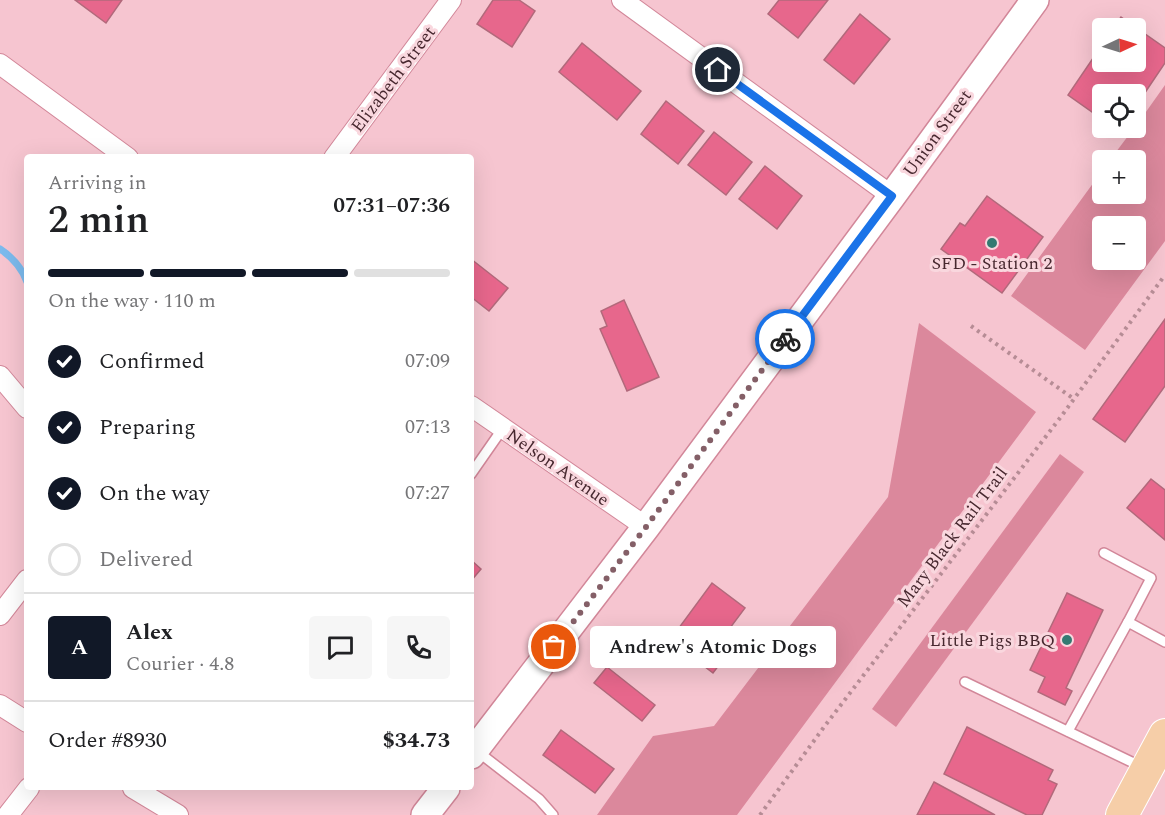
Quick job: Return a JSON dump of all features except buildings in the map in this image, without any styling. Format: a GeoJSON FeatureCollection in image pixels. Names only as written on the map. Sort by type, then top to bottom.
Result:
{"type":"FeatureCollection","features":[{"type":"Feature","properties":{"kind":"highway"},"geometry":{"type":"LineString","coordinates":[[1122,815],[1165,735]]}},
{"type":"Feature","properties":{"kind":"main road","name":"Union Street"},"geometry":{"type":"LineString","coordinates":[[474,752],[646,527],[1035,0]]}},
{"type":"Feature","properties":{"kind":"main road"},"geometry":{"type":"LineString","coordinates":[[425,815],[444,790]]}},
{"type":"Feature","properties":{"kind":"street","name":"Elizabeth Street"},"geometry":{"type":"LineString","coordinates":[[337,154],[451,0]]}},
{"type":"Feature","properties":{"kind":"street"},"geometry":{"type":"LineString","coordinates":[[622,0],[892,196]]}},
{"type":"Feature","properties":{"kind":"street"},"geometry":{"type":"LineString","coordinates":[[0,64],[123,154]]}},
{"type":"Feature","properties":{"kind":"street"},"geometry":{"type":"LineString","coordinates":[[0,376],[24,404]]}},
{"type":"Feature","properties":{"kind":"street","name":"Nelson Avenue"},"geometry":{"type":"LineString","coordinates":[[474,408],[646,527]]}},
{"type":"Feature","properties":{"kind":"street"},"geometry":{"type":"LineString","coordinates":[[0,615],[24,584]]}},
{"type":"Feature","properties":{"kind":"street"},"geometry":{"type":"LineString","coordinates":[[0,705],[24,720]]}},
{"type":"Feature","properties":{"kind":"street"},"geometry":{"type":"LineString","coordinates":[[8,815],[27,790]]}},
{"type":"Feature","properties":{"kind":"street"},"geometry":{"type":"LineString","coordinates":[[136,790],[178,815]]}},
{"type":"Feature","properties":{"kind":"lane"},"geometry":{"type":"LineString","coordinates":[[474,470],[503,428]]}},
{"type":"Feature","properties":{"kind":"lane"},"geometry":{"type":"LineString","coordinates":[[1068,731],[1151,578],[1104,553]]}},
{"type":"Feature","properties":{"kind":"lane"},"geometry":{"type":"LineString","coordinates":[[1128,622],[1165,642]]}},
{"type":"Feature","properties":{"kind":"lane"},"geometry":{"type":"LineString","coordinates":[[965,682],[1147,769]]}},
{"type":"Feature","properties":{"kind":"lane"},"geometry":{"type":"LineString","coordinates":[[474,754],[539,799],[553,815]]}},
{"type":"Feature","properties":{"kind":"path","name":"Mary Black Rail Trail"},"geometry":{"type":"LineString","coordinates":[[760,815],[1165,275]]}},
{"type":"Feature","properties":{"kind":"path"},"geometry":{"type":"LineString","coordinates":[[971,326],[1074,399]]}},
{"type":"Feature","properties":{"kind":"shaded area"},"geometry":{"type":"Polygon","coordinates":[[[1165,85],[1165,241],[1146,267],[1146,216],[1092,216],[1092,270],[1144,270],[1085,350],[1011,296],[1092,185],[1092,204],[1146,204],[1146,150],[1118,150],[1126,138],[1146,138],[1146,112],[1165,85]]]}},
{"type":"Feature","properties":{"kind":"shaded area"},"geometry":{"type":"Polygon","coordinates":[[[919,323],[1036,412],[737,815],[597,815],[653,736],[714,726],[888,497],[919,323]]]}},
{"type":"Feature","properties":{"kind":"shaded area"},"geometry":{"type":"Polygon","coordinates":[[[1060,454],[1084,472],[896,727],[872,709],[1060,454]]]}},
{"type":"Feature","properties":{"kind":"waterway"},"geometry":{"type":"LineString","coordinates":[[0,249],[16,263],[24,276]]}},
{"type":"Feature","properties":{"kind":"way so far"},"geometry":{"type":"LineString","coordinates":[[554,647],[785,339]]}},
{"type":"Feature","properties":{"kind":"place","name":"SFD - Station 2"},"geometry":{"type":"Point","coordinates":[992,243]}},
{"type":"Feature","properties":{"kind":"place","name":"Little Pigs BBQ"},"geometry":{"type":"Point","coordinates":[1067,640]}},
{"type":"Feature","properties":{"kind":"place","name":"Andrew's Atomic Dogs"},"geometry":{"type":"Point","coordinates":[554,647]}},
{"type":"Feature","properties":{"kind":"route"},"geometry":{"type":"LineString","coordinates":[[718,70],[892,196],[785,339]]}}]}
